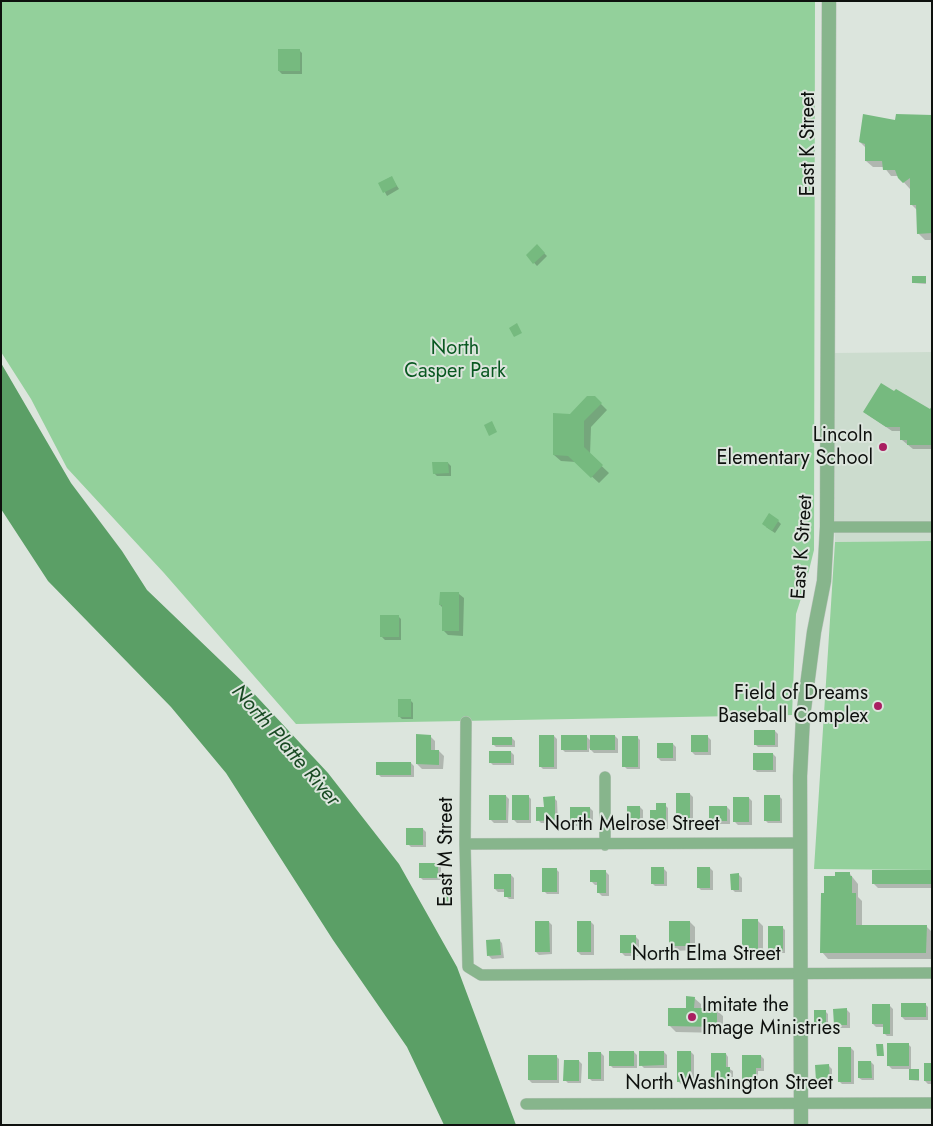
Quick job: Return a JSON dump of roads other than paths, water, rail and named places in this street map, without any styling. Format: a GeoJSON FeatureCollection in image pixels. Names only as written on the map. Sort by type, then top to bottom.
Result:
{"type":"FeatureCollection","features":[{"type":"Feature","properties":{"kind":"street","name":"East K Street"},"geometry":{"type":"LineString","coordinates":[[801,1125],[800,776],[802,718],[814,632],[824,581],[827,527],[829,1]]}},
{"type":"Feature","properties":{"kind":"street"},"geometry":{"type":"LineString","coordinates":[[827,527],[932,526]]}},
{"type":"Feature","properties":{"kind":"street","name":"East M Street"},"geometry":{"type":"LineString","coordinates":[[466,722],[465,844],[468,967],[481,975]]}},
{"type":"Feature","properties":{"kind":"street"},"geometry":{"type":"LineString","coordinates":[[606,777],[606,845]]}},
{"type":"Feature","properties":{"kind":"street","name":"North Melrose Street"},"geometry":{"type":"LineString","coordinates":[[465,844],[800,843]]}},
{"type":"Feature","properties":{"kind":"street","name":"North Elma Street"},"geometry":{"type":"LineString","coordinates":[[481,975],[932,973]]}},
{"type":"Feature","properties":{"kind":"street","name":"North Washington Street"},"geometry":{"type":"LineString","coordinates":[[526,1104],[932,1103]]}},
{"type":"Feature","properties":{"kind":"water","name":"North Platte River"},"geometry":{"type":"Polygon","coordinates":[[[1,363],[71,483],[122,551],[147,590],[245,684],[328,773],[399,864],[457,967],[516,1125],[444,1125],[407,1047],[333,940],[226,773],[171,707],[48,581],[1,509],[1,363]]]}},
{"type":"Feature","properties":{"kind":"place","name":"Lincoln Elementary School"},"geometry":{"type":"Point","coordinates":[883,447]}},
{"type":"Feature","properties":{"kind":"place","name":"Field of Dreams Baseball Complex"},"geometry":{"type":"Point","coordinates":[878,706]}},
{"type":"Feature","properties":{"kind":"place","name":"Imitate the Image Ministries"},"geometry":{"type":"Point","coordinates":[692,1017]}},
{"type":"Feature","properties":{"kind":"park label","name":"North Casper Park"},"geometry":{"type":"Point","coordinates":[455,360]}}]}
